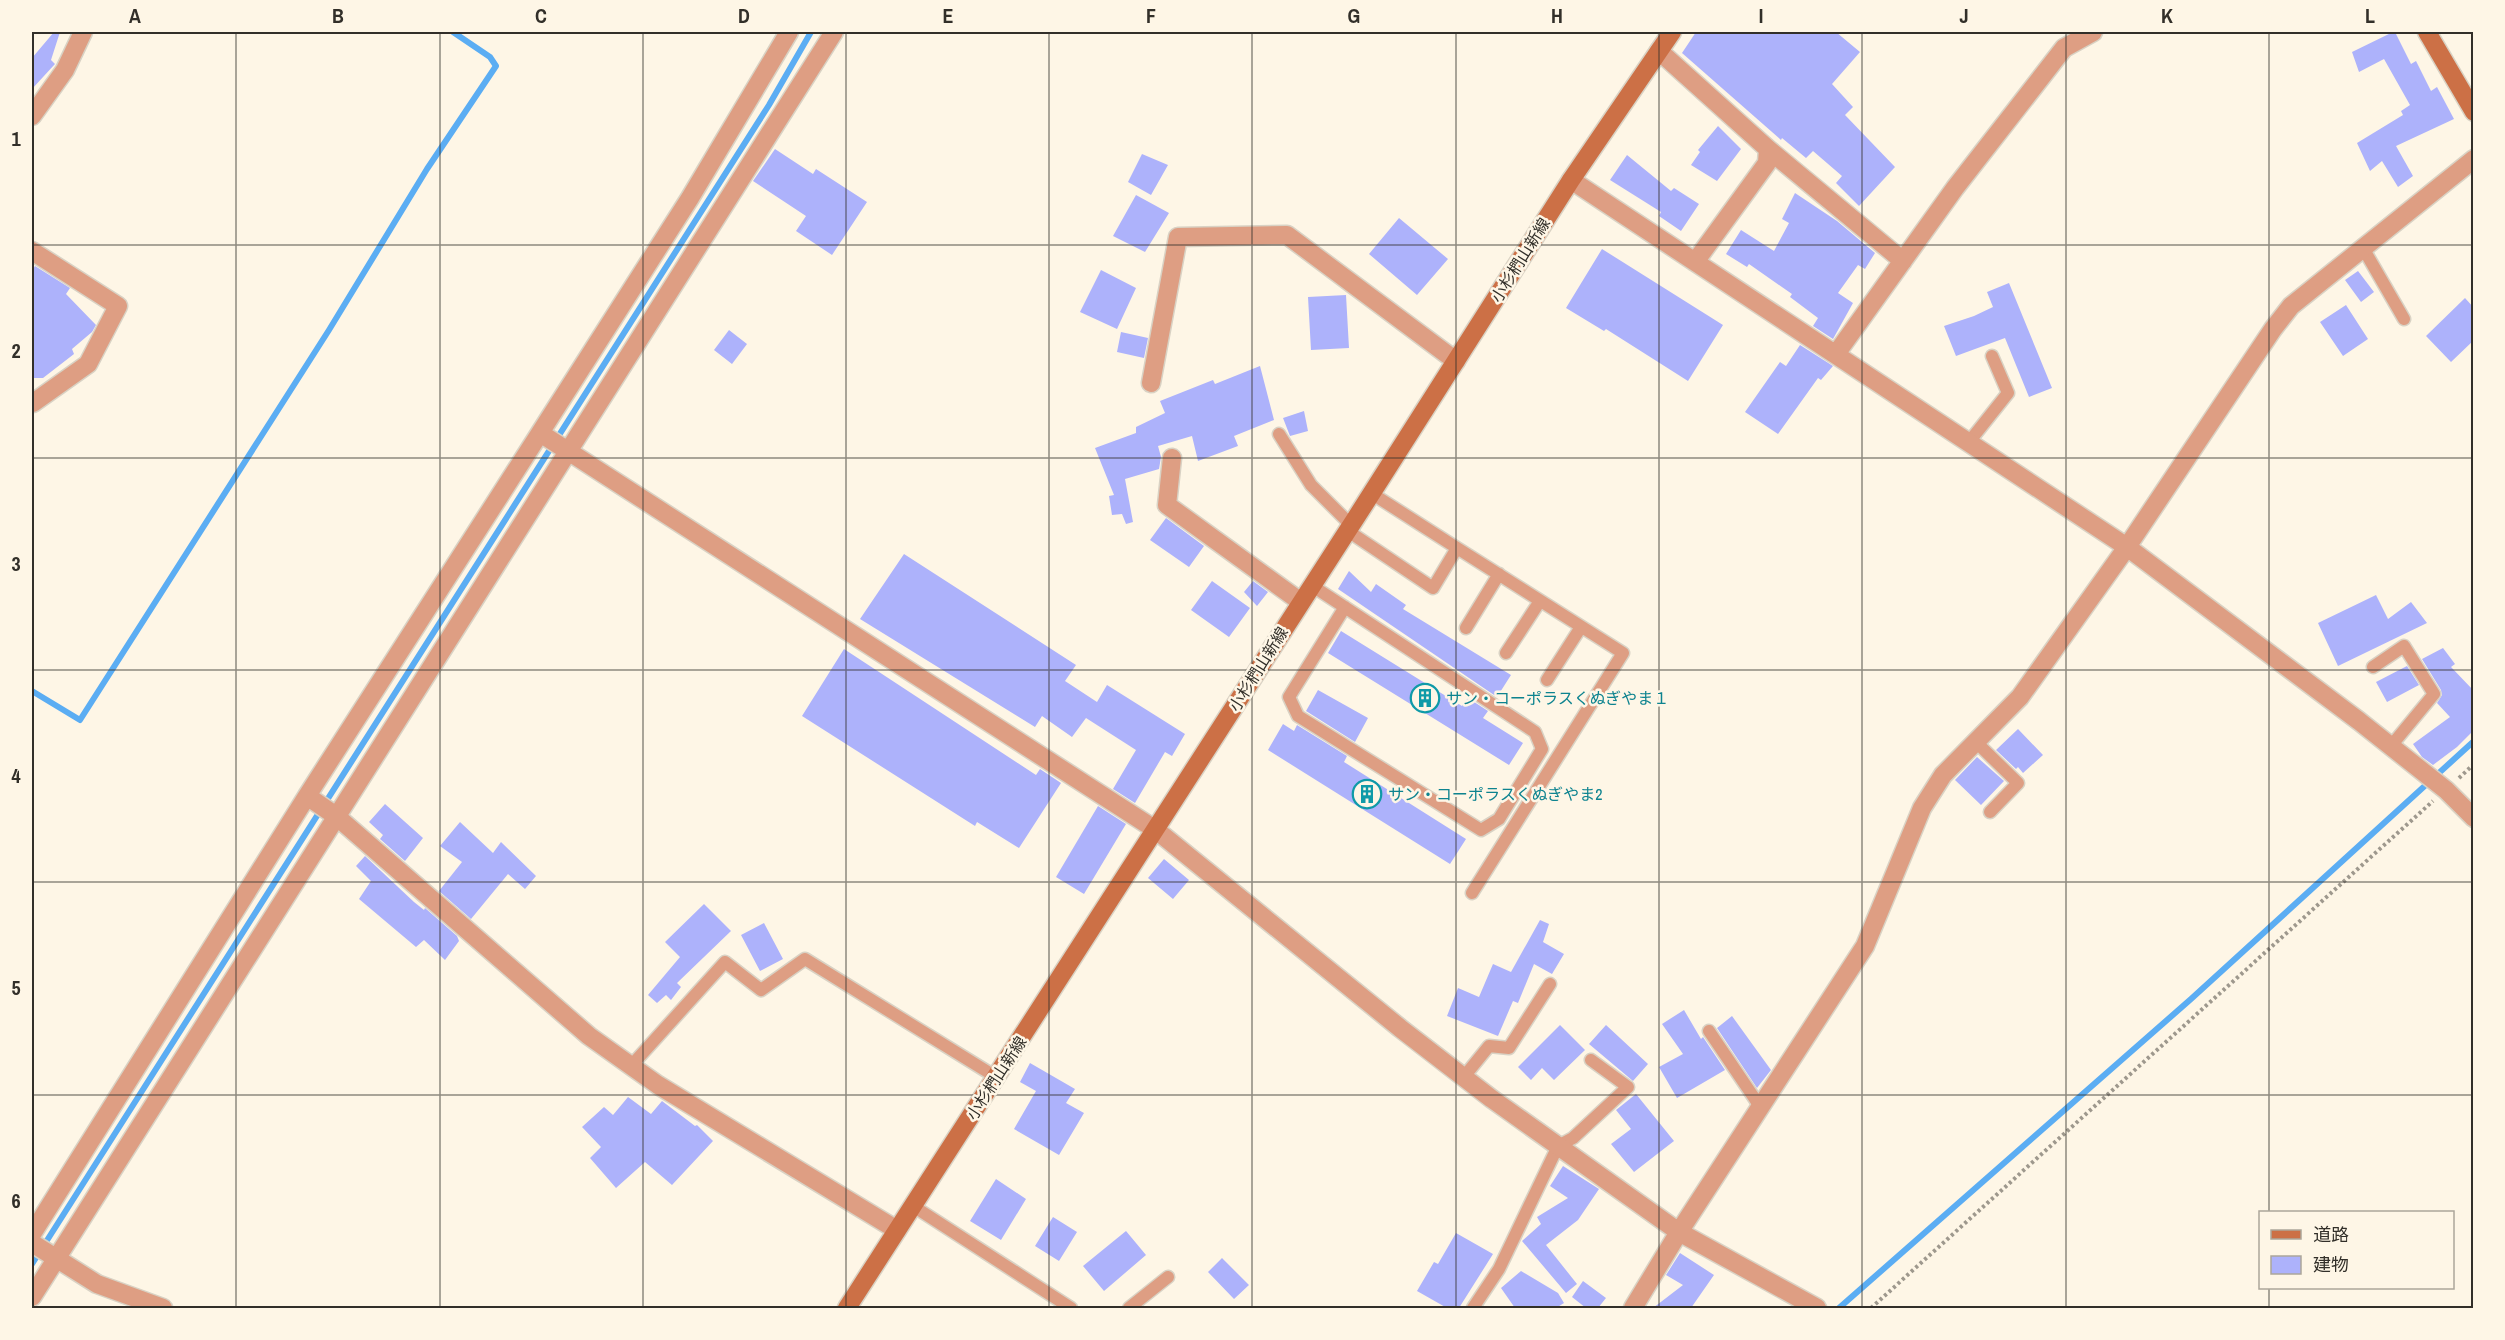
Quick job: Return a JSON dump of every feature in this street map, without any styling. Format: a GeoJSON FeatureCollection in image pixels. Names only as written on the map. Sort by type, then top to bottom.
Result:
{"type":"FeatureCollection","features":[{"type":"Feature","properties":{"kind":"main road","name":"小杉椚山新線"},"geometry":{"type":"LineString","coordinates":[[847,1308],[1156,830],[1571,180],[1672,32]]}},
{"type":"Feature","properties":{"kind":"main road"},"geometry":{"type":"LineString","coordinates":[[2427,32],[2474,112]]}},
{"type":"Feature","properties":{"kind":"street"},"geometry":{"type":"LineString","coordinates":[[32,116],[65,70],[82,32]]}},
{"type":"Feature","properties":{"kind":"street"},"geometry":{"type":"LineString","coordinates":[[32,1234],[307,796],[690,198],[789,32]]}},
{"type":"Feature","properties":{"kind":"street"},"geometry":{"type":"LineString","coordinates":[[32,1297],[834,32]]}},
{"type":"Feature","properties":{"kind":"street"},"geometry":{"type":"LineString","coordinates":[[1836,354],[1955,189],[2064,48],[2093,32]]}},
{"type":"Feature","properties":{"kind":"street"},"geometry":{"type":"LineString","coordinates":[[1659,51],[1768,149],[1903,261]]}},
{"type":"Feature","properties":{"kind":"street"},"geometry":{"type":"LineString","coordinates":[[1695,262],[1767,163],[1768,149]]}},
{"type":"Feature","properties":{"kind":"street"},"geometry":{"type":"LineString","coordinates":[[1633,1308],[1679,1232],[1865,946],[1922,808],[1943,774],[2020,697],[2127,547],[2273,329],[2292,306],[2474,159]]}},
{"type":"Feature","properties":{"kind":"street"},"geometry":{"type":"LineString","coordinates":[[1571,180],[2127,547],[2391,746],[2446,790],[2474,818]]}},
{"type":"Feature","properties":{"kind":"street"},"geometry":{"type":"LineString","coordinates":[[1151,383],[1178,237],[1287,235],[1456,361]]}},
{"type":"Feature","properties":{"kind":"street"},"geometry":{"type":"LineString","coordinates":[[32,250],[118,306],[88,364],[33,404],[32,402]]}},
{"type":"Feature","properties":{"kind":"street"},"geometry":{"type":"LineString","coordinates":[[540,433],[1156,830],[1463,1078],[1679,1232],[1817,1308]]}},
{"type":"Feature","properties":{"kind":"street"},"geometry":{"type":"LineString","coordinates":[[1172,458],[1167,505],[1301,602]]}},
{"type":"Feature","properties":{"kind":"street"},"geometry":{"type":"LineString","coordinates":[[307,796],[336,816],[589,1036],[658,1085],[897,1230]]}},
{"type":"Feature","properties":{"kind":"street"},"geometry":{"type":"LineString","coordinates":[[32,1243],[97,1284],[163,1308]]}},
{"type":"Feature","properties":{"kind":"lane"},"geometry":{"type":"LineString","coordinates":[[2363,248],[2404,319]]}},
{"type":"Feature","properties":{"kind":"lane"},"geometry":{"type":"LineString","coordinates":[[1969,442],[2008,393],[1992,357]]}},
{"type":"Feature","properties":{"kind":"lane"},"geometry":{"type":"LineString","coordinates":[[1279,434],[1311,485],[1349,528],[1433,588],[1457,548]]}},
{"type":"Feature","properties":{"kind":"lane"},"geometry":{"type":"LineString","coordinates":[[1371,493],[1623,653],[1472,893]]}},
{"type":"Feature","properties":{"kind":"lane"},"geometry":{"type":"LineString","coordinates":[[1466,628],[1499,574]]}},
{"type":"Feature","properties":{"kind":"lane"},"geometry":{"type":"LineString","coordinates":[[1311,585],[1345,607],[1535,732],[1542,749],[1499,819],[1481,830],[1298,716],[1289,697],[1345,607]]}},
{"type":"Feature","properties":{"kind":"lane"},"geometry":{"type":"LineString","coordinates":[[1506,653],[1540,601]]}},
{"type":"Feature","properties":{"kind":"lane"},"geometry":{"type":"LineString","coordinates":[[1547,680],[1581,627]]}},
{"type":"Feature","properties":{"kind":"lane"},"geometry":{"type":"LineString","coordinates":[[2373,667],[2404,646],[2434,694],[2391,746]]}},
{"type":"Feature","properties":{"kind":"lane"},"geometry":{"type":"LineString","coordinates":[[1976,742],[2018,783],[1990,812]]}},
{"type":"Feature","properties":{"kind":"lane"},"geometry":{"type":"LineString","coordinates":[[631,1066],[725,962],[761,990],[805,959],[996,1077]]}},
{"type":"Feature","properties":{"kind":"lane"},"geometry":{"type":"LineString","coordinates":[[1463,1078],[1489,1046],[1509,1048],[1550,984]]}},
{"type":"Feature","properties":{"kind":"lane"},"geometry":{"type":"LineString","coordinates":[[1709,1031],[1761,1108]]}},
{"type":"Feature","properties":{"kind":"lane"},"geometry":{"type":"LineString","coordinates":[[1473,1308],[1499,1269],[1558,1146],[1573,1138],[1628,1087],[1591,1060]]}},
{"type":"Feature","properties":{"kind":"lane"},"geometry":{"type":"LineString","coordinates":[[913,1206],[1071,1308]]}},
{"type":"Feature","properties":{"kind":"lane"},"geometry":{"type":"LineString","coordinates":[[1129,1308],[1168,1277]]}},
{"type":"Feature","properties":{"kind":"path"},"geometry":{"type":"LineString","coordinates":[[1871,1308],[2446,790]]}},
{"type":"Feature","properties":{"kind":"building"},"geometry":{"type":"Polygon","coordinates":[[[54,32],[60,32],[51,60],[55,64],[32,89],[32,58],[54,32]]]}},
{"type":"Feature","properties":{"kind":"building"},"geometry":{"type":"Polygon","coordinates":[[[1696,32],[1836,32],[1860,52],[1832,84],[1853,107],[1845,115],[1895,167],[1859,206],[1836,183],[1842,176],[1813,151],[1806,158],[1782,138],[1781,140],[1682,53],[1696,32]]]}},
{"type":"Feature","properties":{"kind":"building"},"geometry":{"type":"Polygon","coordinates":[[[2393,32],[2411,64],[2416,61],[2431,91],[2437,87],[2454,119],[2396,146],[2413,176],[2398,187],[2382,161],[2370,171],[2357,143],[2403,115],[2401,111],[2410,105],[2384,59],[2359,72],[2352,52],[2393,32]]]}},
{"type":"Feature","properties":{"kind":"building"},"geometry":{"type":"Polygon","coordinates":[[[1718,126],[1741,149],[1717,181],[1691,165],[1700,152],[1698,150],[1718,126]]]}},
{"type":"Feature","properties":{"kind":"building"},"geometry":{"type":"Polygon","coordinates":[[[775,149],[813,174],[816,169],[867,202],[832,255],[796,231],[806,216],[753,181],[775,149]]]}},
{"type":"Feature","properties":{"kind":"building"},"geometry":{"type":"Polygon","coordinates":[[[1142,154],[1168,165],[1151,195],[1128,182],[1142,154]]]}},
{"type":"Feature","properties":{"kind":"building"},"geometry":{"type":"Polygon","coordinates":[[[1627,155],[1671,191],[1674,188],[1699,204],[1681,231],[1659,216],[1661,212],[1610,180],[1627,155]]]}},
{"type":"Feature","properties":{"kind":"building"},"geometry":{"type":"Polygon","coordinates":[[[1795,193],[1837,221],[1875,253],[1865,269],[1858,265],[1838,293],[1853,303],[1833,339],[1813,326],[1818,318],[1790,297],[1792,294],[1749,264],[1747,267],[1726,254],[1741,230],[1774,251],[1789,223],[1782,219],[1795,193]]]}},
{"type":"Feature","properties":{"kind":"building"},"geometry":{"type":"Polygon","coordinates":[[[1136,195],[1169,213],[1145,252],[1113,236],[1136,195]]]}},
{"type":"Feature","properties":{"kind":"building"},"geometry":{"type":"Polygon","coordinates":[[[1399,218],[1448,259],[1417,295],[1369,254],[1399,218]]]}},
{"type":"Feature","properties":{"kind":"building"},"geometry":{"type":"Polygon","coordinates":[[[1602,249],[1723,325],[1688,381],[1606,329],[1604,331],[1566,308],[1602,249]]]}},
{"type":"Feature","properties":{"kind":"building"},"geometry":{"type":"Polygon","coordinates":[[[35,266],[70,288],[66,294],[96,325],[92,332],[72,349],[74,354],[43,378],[32,378],[32,271],[35,266]]]}},
{"type":"Feature","properties":{"kind":"building"},"geometry":{"type":"Polygon","coordinates":[[[1101,270],[1136,288],[1117,329],[1080,312],[1101,270]]]}},
{"type":"Feature","properties":{"kind":"building"},"geometry":{"type":"Polygon","coordinates":[[[2358,271],[2374,292],[2361,302],[2345,280],[2358,271]]]}},
{"type":"Feature","properties":{"kind":"building"},"geometry":{"type":"Polygon","coordinates":[[[2009,283],[2052,388],[2029,397],[2005,338],[1956,356],[1944,326],[1993,307],[1987,292],[2009,283]]]}},
{"type":"Feature","properties":{"kind":"building"},"geometry":{"type":"Polygon","coordinates":[[[1346,295],[1349,348],[1311,350],[1308,297],[1346,295]]]}},
{"type":"Feature","properties":{"kind":"building"},"geometry":{"type":"Polygon","coordinates":[[[2465,298],[2474,308],[2474,340],[2451,362],[2426,336],[2465,298]]]}},
{"type":"Feature","properties":{"kind":"building"},"geometry":{"type":"Polygon","coordinates":[[[2346,305],[2368,339],[2343,356],[2320,322],[2346,305]]]}},
{"type":"Feature","properties":{"kind":"building"},"geometry":{"type":"Polygon","coordinates":[[[729,330],[747,344],[732,364],[714,350],[729,330]]]}},
{"type":"Feature","properties":{"kind":"building"},"geometry":{"type":"Polygon","coordinates":[[[1121,332],[1148,338],[1144,358],[1117,352],[1121,332]]]}},
{"type":"Feature","properties":{"kind":"building"},"geometry":{"type":"Polygon","coordinates":[[[1800,345],[1833,366],[1821,380],[1818,378],[1778,434],[1745,412],[1780,362],[1786,366],[1800,345]]]}},
{"type":"Feature","properties":{"kind":"building"},"geometry":{"type":"Polygon","coordinates":[[[1260,366],[1274,420],[1234,436],[1238,446],[1198,461],[1192,436],[1158,446],[1161,457],[1159,469],[1125,479],[1133,522],[1126,524],[1122,514],[1112,515],[1109,496],[1114,495],[1095,448],[1136,433],[1136,427],[1165,413],[1160,401],[1213,380],[1215,384],[1260,366]]]}},
{"type":"Feature","properties":{"kind":"building"},"geometry":{"type":"Polygon","coordinates":[[[1304,411],[1308,431],[1290,436],[1283,418],[1304,411]]]}},
{"type":"Feature","properties":{"kind":"building"},"geometry":{"type":"Polygon","coordinates":[[[1166,518],[1204,546],[1189,567],[1150,540],[1166,518]]]}},
{"type":"Feature","properties":{"kind":"building"},"geometry":{"type":"Polygon","coordinates":[[[904,554],[1076,665],[1065,681],[1097,702],[1107,685],[1185,734],[1172,756],[1165,752],[1135,803],[1113,789],[1136,750],[1086,718],[1072,737],[1042,716],[1035,727],[860,619],[904,554]]]}},
{"type":"Feature","properties":{"kind":"building"},"geometry":{"type":"Polygon","coordinates":[[[1349,571],[1371,592],[1376,584],[1406,605],[1403,609],[1511,675],[1497,697],[1338,589],[1349,571]]]}},
{"type":"Feature","properties":{"kind":"building"},"geometry":{"type":"Polygon","coordinates":[[[1212,581],[1250,608],[1229,637],[1191,610],[1212,581]]]}},
{"type":"Feature","properties":{"kind":"building"},"geometry":{"type":"Polygon","coordinates":[[[1253,581],[1268,592],[1257,606],[1244,592],[1253,581]]]}},
{"type":"Feature","properties":{"kind":"building"},"geometry":{"type":"Polygon","coordinates":[[[2376,595],[2388,619],[2411,602],[2427,623],[2338,666],[2318,623],[2376,595]]]}},
{"type":"Feature","properties":{"kind":"building","name":"サン・コーポラスくぬぎやま１"},"geometry":{"type":"Polygon","coordinates":[[[1341,631],[1462,706],[1468,698],[1488,711],[1483,718],[1523,743],[1509,765],[1328,653],[1341,631]]]}},
{"type":"Feature","properties":{"kind":"building"},"geometry":{"type":"Polygon","coordinates":[[[2443,648],[2455,664],[2451,667],[2474,691],[2474,730],[2457,747],[2433,765],[2422,757],[2413,744],[2450,717],[2437,703],[2442,695],[2441,690],[2422,659],[2443,648]]]}},
{"type":"Feature","properties":{"kind":"building"},"geometry":{"type":"Polygon","coordinates":[[[844,649],[1036,775],[1040,769],[1061,783],[1019,848],[977,822],[975,826],[802,716],[844,649]]]}},
{"type":"Feature","properties":{"kind":"building"},"geometry":{"type":"Polygon","coordinates":[[[2407,666],[2419,685],[2387,702],[2376,682],[2407,666]]]}},
{"type":"Feature","properties":{"kind":"building"},"geometry":{"type":"Polygon","coordinates":[[[1318,690],[1368,718],[1355,742],[1306,711],[1318,690]]]}},
{"type":"Feature","properties":{"kind":"building","name":"サン・コーポラスくぬぎやま2"},"geometry":{"type":"Polygon","coordinates":[[[1283,724],[1294,731],[1297,725],[1347,756],[1344,762],[1466,839],[1450,864],[1268,750],[1283,724]]]}},
{"type":"Feature","properties":{"kind":"building"},"geometry":{"type":"Polygon","coordinates":[[[2018,729],[2043,755],[2023,773],[1996,750],[2018,729]]]}},
{"type":"Feature","properties":{"kind":"building"},"geometry":{"type":"Polygon","coordinates":[[[1977,757],[2004,781],[1981,805],[1955,780],[1977,757]]]}},
{"type":"Feature","properties":{"kind":"building"},"geometry":{"type":"Polygon","coordinates":[[[385,804],[423,838],[405,861],[380,839],[383,835],[369,822],[385,804]]]}},
{"type":"Feature","properties":{"kind":"building"},"geometry":{"type":"Polygon","coordinates":[[[1098,806],[1126,824],[1084,894],[1056,877],[1098,806]]]}},
{"type":"Feature","properties":{"kind":"building"},"geometry":{"type":"Polygon","coordinates":[[[460,822],[493,853],[501,842],[536,876],[525,889],[508,874],[471,919],[439,891],[462,862],[440,846],[460,822]]]}},
{"type":"Feature","properties":{"kind":"building"},"geometry":{"type":"Polygon","coordinates":[[[365,856],[414,902],[424,910],[425,908],[457,936],[459,941],[445,960],[424,940],[416,947],[359,899],[371,881],[356,866],[365,856]]]}},
{"type":"Feature","properties":{"kind":"building"},"geometry":{"type":"Polygon","coordinates":[[[1164,859],[1189,880],[1173,899],[1148,878],[1164,859]]]}},
{"type":"Feature","properties":{"kind":"building"},"geometry":{"type":"Polygon","coordinates":[[[704,904],[731,931],[677,983],[681,987],[671,1000],[666,995],[657,1003],[648,995],[680,957],[665,942],[704,904]]]}},
{"type":"Feature","properties":{"kind":"building"},"geometry":{"type":"Polygon","coordinates":[[[1540,920],[1549,924],[1543,942],[1564,954],[1552,974],[1534,964],[1518,1003],[1513,1001],[1498,1036],[1447,1016],[1458,988],[1479,997],[1493,964],[1511,972],[1540,920]]]}},
{"type":"Feature","properties":{"kind":"building"},"geometry":{"type":"Polygon","coordinates":[[[764,923],[783,959],[760,971],[741,935],[764,923]]]}},
{"type":"Feature","properties":{"kind":"building"},"geometry":{"type":"Polygon","coordinates":[[[1684,1010],[1701,1039],[1703,1037],[1725,1070],[1677,1098],[1659,1067],[1683,1054],[1662,1024],[1684,1010]]]}},
{"type":"Feature","properties":{"kind":"building"},"geometry":{"type":"Polygon","coordinates":[[[1732,1016],[1771,1070],[1757,1088],[1717,1028],[1732,1016]]]}},
{"type":"Feature","properties":{"kind":"building"},"geometry":{"type":"Polygon","coordinates":[[[1560,1025],[1585,1050],[1554,1080],[1542,1068],[1531,1080],[1518,1067],[1560,1025]]]}},
{"type":"Feature","properties":{"kind":"building"},"geometry":{"type":"Polygon","coordinates":[[[1606,1025],[1648,1064],[1633,1081],[1589,1044],[1606,1025]]]}},
{"type":"Feature","properties":{"kind":"building"},"geometry":{"type":"Polygon","coordinates":[[[1030,1063],[1075,1089],[1066,1103],[1084,1113],[1059,1155],[1014,1129],[1036,1091],[1020,1082],[1030,1063]]]}},
{"type":"Feature","properties":{"kind":"building"},"geometry":{"type":"Polygon","coordinates":[[[1636,1094],[1674,1141],[1634,1172],[1611,1144],[1631,1129],[1616,1110],[1636,1094]]]}},
{"type":"Feature","properties":{"kind":"building"},"geometry":{"type":"Polygon","coordinates":[[[628,1097],[651,1114],[662,1101],[695,1126],[697,1125],[713,1141],[672,1185],[645,1162],[616,1188],[590,1158],[601,1147],[582,1127],[604,1107],[613,1115],[628,1097]]]}},
{"type":"Feature","properties":{"kind":"building"},"geometry":{"type":"Polygon","coordinates":[[[1563,1166],[1599,1189],[1578,1220],[1546,1245],[1577,1284],[1566,1293],[1522,1241],[1541,1224],[1537,1217],[1568,1198],[1550,1186],[1563,1166]]]}},
{"type":"Feature","properties":{"kind":"building"},"geometry":{"type":"Polygon","coordinates":[[[996,1179],[1026,1199],[1001,1240],[970,1221],[996,1179]]]}},
{"type":"Feature","properties":{"kind":"building"},"geometry":{"type":"Polygon","coordinates":[[[1053,1217],[1077,1232],[1059,1261],[1035,1246],[1053,1217]]]}},
{"type":"Feature","properties":{"kind":"building"},"geometry":{"type":"Polygon","coordinates":[[[1126,1231],[1146,1255],[1104,1291],[1083,1266],[1126,1231]]]}},
{"type":"Feature","properties":{"kind":"building"},"geometry":{"type":"Polygon","coordinates":[[[1456,1233],[1493,1254],[1459,1308],[1447,1308],[1417,1291],[1434,1262],[1438,1264],[1456,1233]]]}},
{"type":"Feature","properties":{"kind":"building"},"geometry":{"type":"Polygon","coordinates":[[[1680,1253],[1714,1275],[1691,1308],[1653,1308],[1683,1285],[1666,1275],[1680,1253]]]}},
{"type":"Feature","properties":{"kind":"building"},"geometry":{"type":"Polygon","coordinates":[[[1222,1258],[1249,1285],[1234,1299],[1208,1272],[1222,1258]]]}},
{"type":"Feature","properties":{"kind":"building"},"geometry":{"type":"Polygon","coordinates":[[[1521,1271],[1558,1293],[1564,1303],[1556,1308],[1515,1308],[1501,1288],[1521,1271]]]}},
{"type":"Feature","properties":{"kind":"building"},"geometry":{"type":"Polygon","coordinates":[[[1583,1281],[1606,1298],[1598,1308],[1586,1308],[1572,1297],[1583,1281]]]}},
{"type":"Feature","properties":{"kind":"waterway"},"geometry":{"type":"LineString","coordinates":[[32,691],[80,720],[329,330],[427,169],[496,66],[490,57],[453,32]]}},
{"type":"Feature","properties":{"kind":"waterway"},"geometry":{"type":"LineString","coordinates":[[32,1264],[769,105],[811,32]]}},
{"type":"Feature","properties":{"kind":"waterway"},"geometry":{"type":"LineString","coordinates":[[1839,1308],[2191,999],[2474,741]]}},
{"type":"Feature","properties":{"kind":"place","name":"サン・コーポラスくぬぎやま１"},"geometry":{"type":"Point","coordinates":[1425,698]}},
{"type":"Feature","properties":{"kind":"place","name":"サン・コーポラスくぬぎやま2"},"geometry":{"type":"Point","coordinates":[1367,794]}}]}
